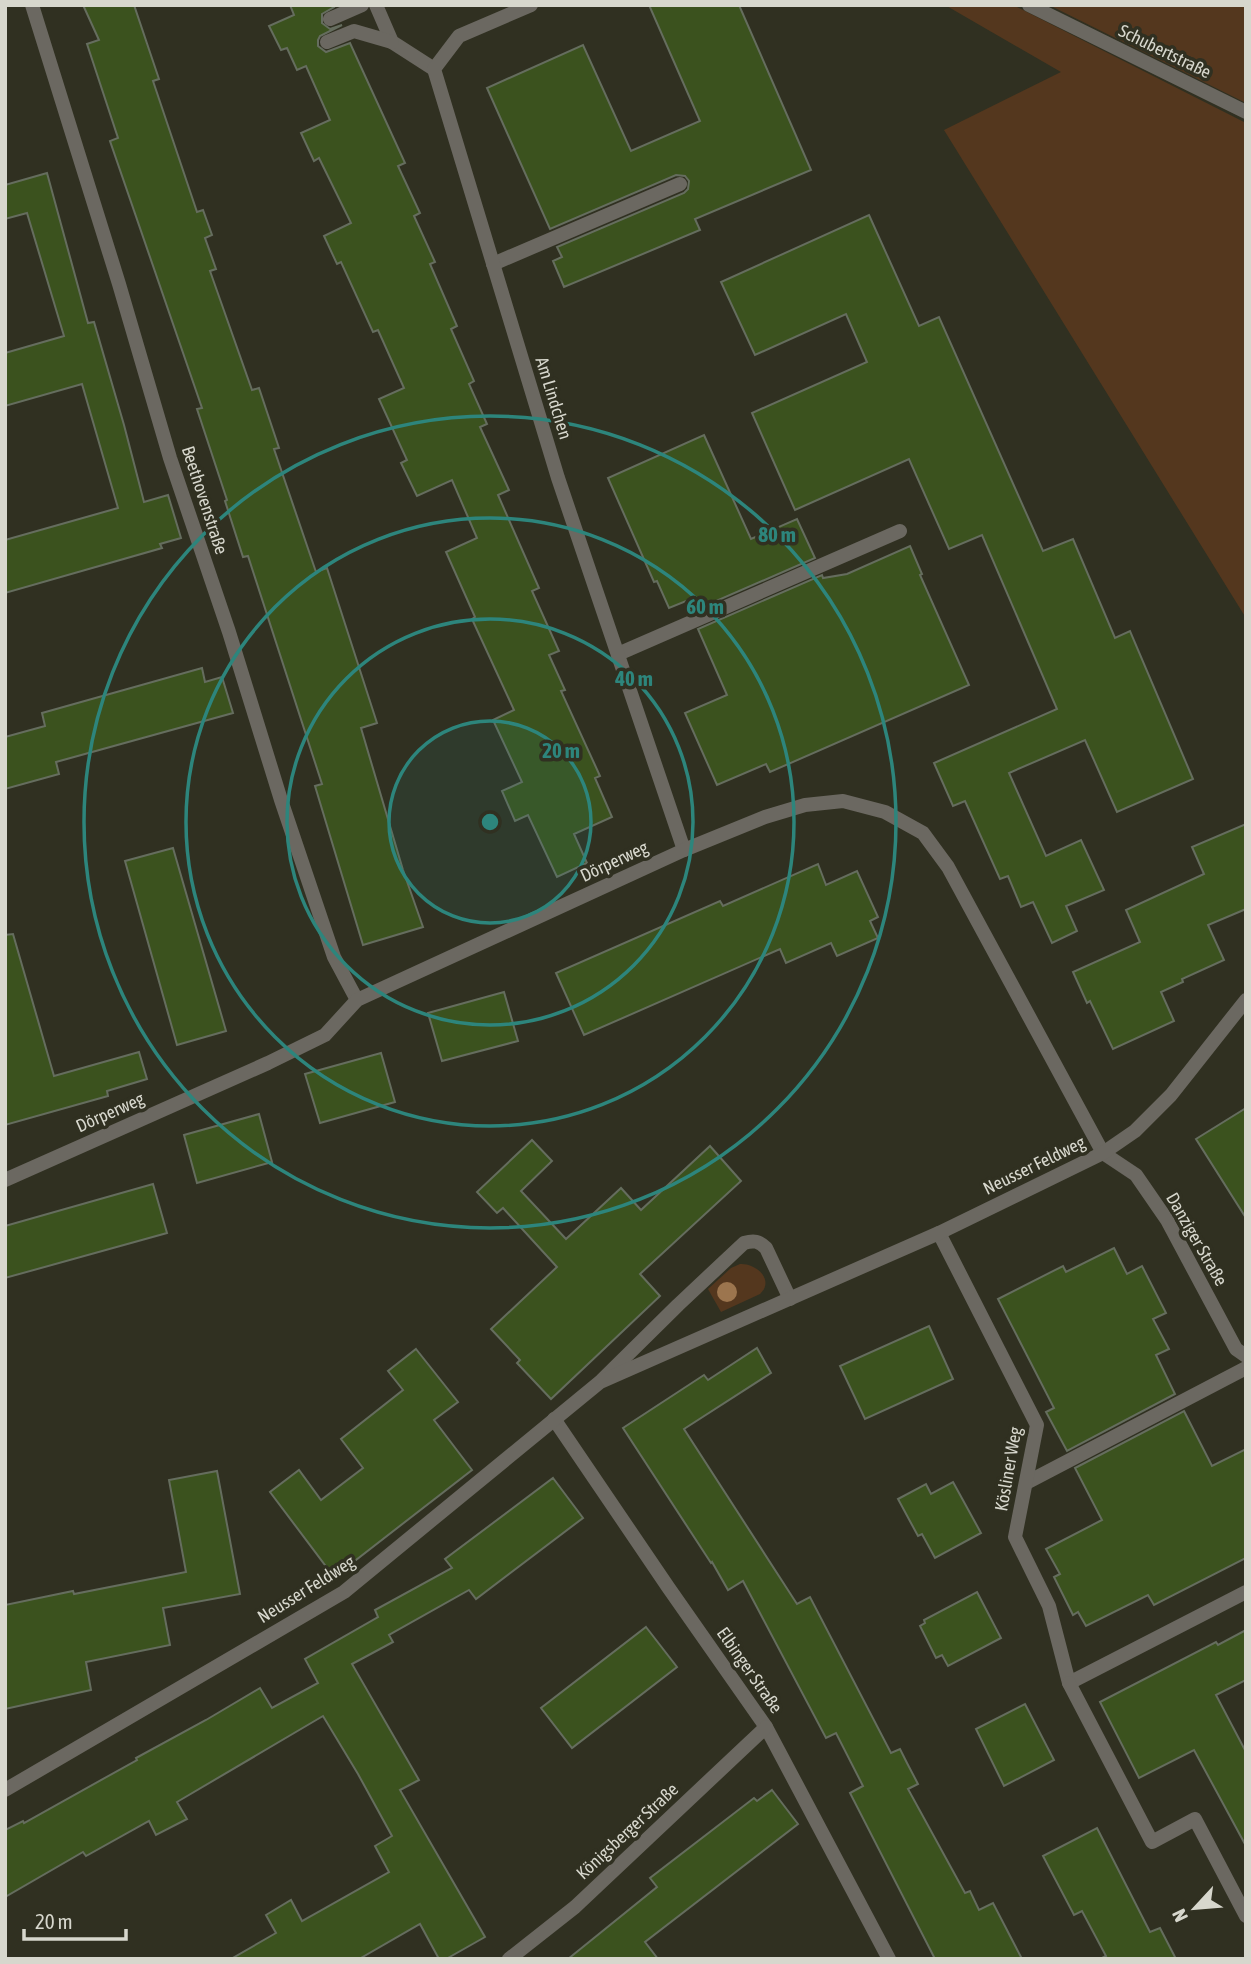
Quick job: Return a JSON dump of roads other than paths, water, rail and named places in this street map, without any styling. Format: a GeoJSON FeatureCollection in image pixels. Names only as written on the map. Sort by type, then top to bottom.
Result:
{"type":"FeatureCollection","features":[{"type":"Feature","properties":{"kind":"street","name":"Beethovenstraße"},"geometry":{"type":"LineString","coordinates":[[32,5],[170,458],[229,632],[281,800],[334,957],[357,1000]]}},
{"type":"Feature","properties":{"kind":"street"},"geometry":{"type":"LineString","coordinates":[[330,19],[362,5]]}},
{"type":"Feature","properties":{"kind":"street"},"geometry":{"type":"LineString","coordinates":[[376,5],[392,42]]}},
{"type":"Feature","properties":{"kind":"street"},"geometry":{"type":"LineString","coordinates":[[327,42],[354,31],[392,42],[434,69],[459,36],[531,5]]}},
{"type":"Feature","properties":{"kind":"street","name":"Schubertstraße"},"geometry":{"type":"LineString","coordinates":[[1029,5],[1246,112]]}},
{"type":"Feature","properties":{"kind":"street","name":"Am Lindchen"},"geometry":{"type":"LineString","coordinates":[[434,69],[558,478],[684,850]]}},
{"type":"Feature","properties":{"kind":"street"},"geometry":{"type":"LineString","coordinates":[[494,264],[680,184]]}},
{"type":"Feature","properties":{"kind":"street"},"geometry":{"type":"LineString","coordinates":[[618,654],[900,531]]}},
{"type":"Feature","properties":{"kind":"street","name":"Dörperweg"},"geometry":{"type":"LineString","coordinates":[[5,1180],[256,1069],[325,1035],[357,1000],[684,850],[765,817],[805,806],[843,801],[886,812],[923,833],[948,867],[1103,1153]]}},
{"type":"Feature","properties":{"kind":"street","name":"Neusser Feldweg"},"geometry":{"type":"LineString","coordinates":[[600,1382],[939,1233],[1103,1153],[1135,1131],[1171,1095],[1246,1000]]}},
{"type":"Feature","properties":{"kind":"street","name":"Danziger Straße"},"geometry":{"type":"LineString","coordinates":[[1103,1153],[1136,1175],[1167,1220],[1236,1349],[1246,1356]]}},
{"type":"Feature","properties":{"kind":"street","name":"Kösliner Weg"},"geometry":{"type":"LineString","coordinates":[[939,1233],[1037,1425],[1015,1537],[1049,1606],[1069,1683],[1152,1842],[1195,1819],[1246,1916]]}},
{"type":"Feature","properties":{"kind":"street","name":"Neusser Feldweg"},"geometry":{"type":"LineString","coordinates":[[5,1790],[344,1592],[600,1382],[744,1243],[760,1242],[766,1248],[790,1300]]}},
{"type":"Feature","properties":{"kind":"street"},"geometry":{"type":"LineString","coordinates":[[1026,1483],[1246,1368]]}},
{"type":"Feature","properties":{"kind":"street","name":"Elbinger Straße"},"geometry":{"type":"LineString","coordinates":[[554,1419],[766,1727],[889,1959]]}},
{"type":"Feature","properties":{"kind":"street"},"geometry":{"type":"LineString","coordinates":[[1069,1683],[1246,1592]]}},
{"type":"Feature","properties":{"kind":"street","name":"Königsberger Straße"},"geometry":{"type":"LineString","coordinates":[[509,1959],[575,1907],[766,1727]]}}]}
